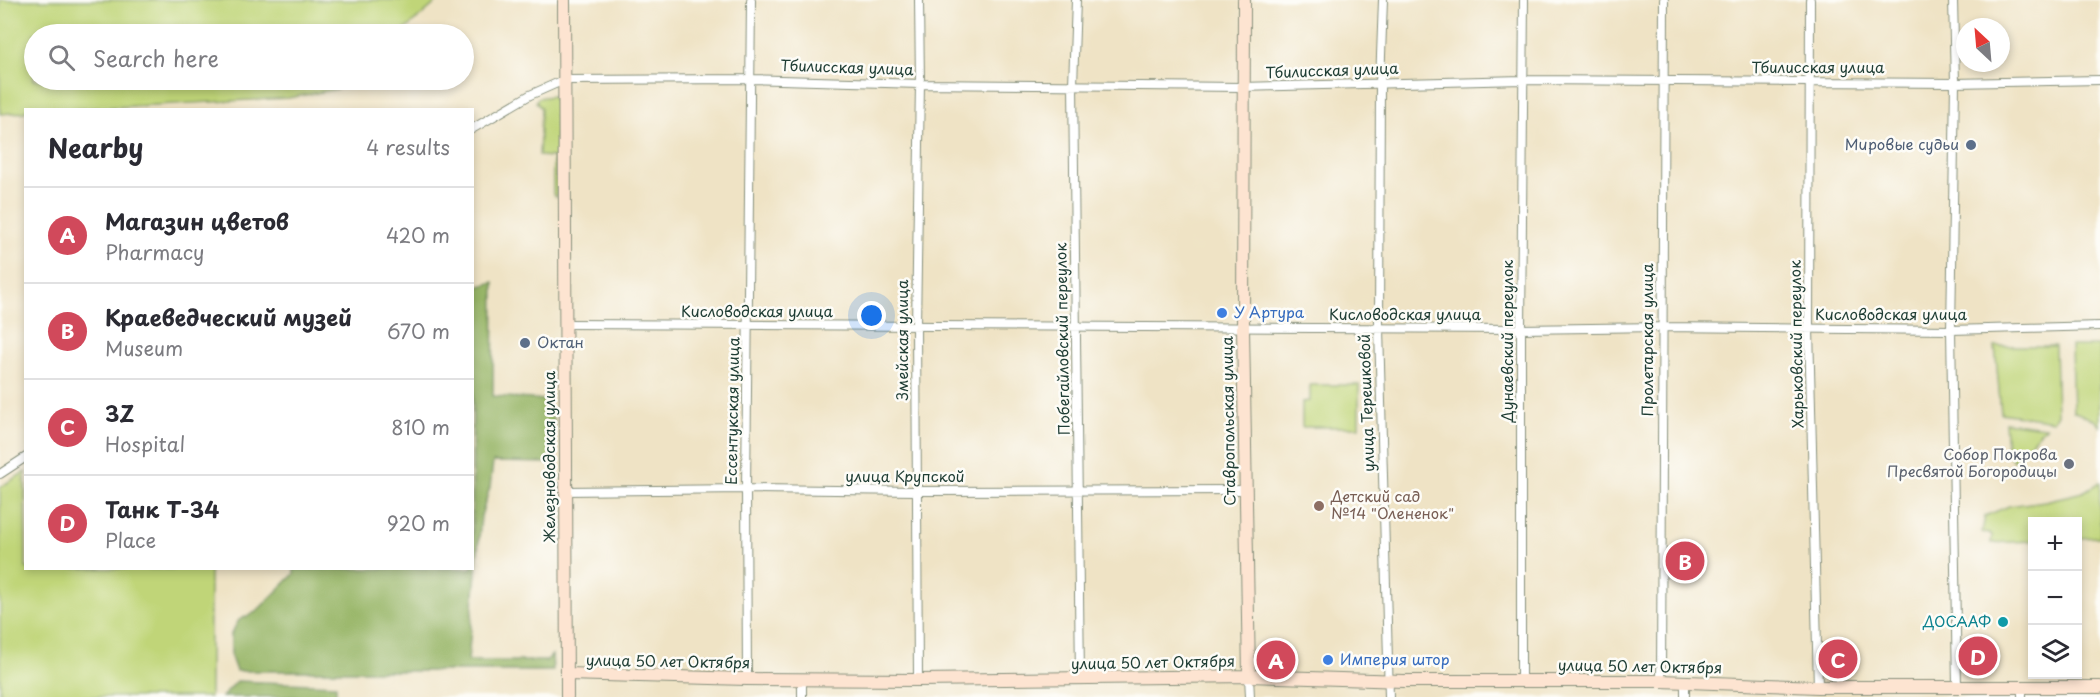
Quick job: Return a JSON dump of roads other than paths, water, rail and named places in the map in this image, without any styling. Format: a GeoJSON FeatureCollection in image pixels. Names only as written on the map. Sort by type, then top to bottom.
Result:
{"type":"FeatureCollection","features":[{"type":"Feature","properties":{"kind":"main road","name":"Железноводская улица"},"geometry":{"type":"LineString","coordinates":[[564,0],[567,697]]}},
{"type":"Feature","properties":{"kind":"main road","name":"Ставропольская улица"},"geometry":{"type":"LineString","coordinates":[[1244,0],[1243,328],[1249,676]]}},
{"type":"Feature","properties":{"kind":"main road","name":"улица 50 лет Октября"},"geometry":{"type":"LineString","coordinates":[[567,674],[747,679],[918,680],[1249,676],[1388,680],[1662,681],[1818,687],[1957,687],[2022,692],[2100,687]]}},
{"type":"Feature","properties":{"kind":"street","name":"Ессентукская улица"},"geometry":{"type":"LineString","coordinates":[[747,679],[746,489],[751,0]]}},
{"type":"Feature","properties":{"kind":"street","name":"Змейская улица"},"geometry":{"type":"LineString","coordinates":[[918,680],[916,325],[919,0]]}},
{"type":"Feature","properties":{"kind":"street","name":"Побегайловский переулок"},"geometry":{"type":"LineString","coordinates":[[1076,0],[1073,85],[1080,678]]}},
{"type":"Feature","properties":{"kind":"street","name":"улица Терешковой"},"geometry":{"type":"LineString","coordinates":[[1383,0],[1380,83],[1379,328],[1389,697]]}},
{"type":"Feature","properties":{"kind":"street","name":"Дунаевский переулок"},"geometry":{"type":"LineString","coordinates":[[1521,681],[1524,0]]}},
{"type":"Feature","properties":{"kind":"street","name":"Пролетарская улица"},"geometry":{"type":"LineString","coordinates":[[1662,681],[1661,327],[1664,0]]}},
{"type":"Feature","properties":{"kind":"street","name":"Харьковский переулок"},"geometry":{"type":"LineString","coordinates":[[1810,0],[1809,328],[1818,687]]}},
{"type":"Feature","properties":{"kind":"street"},"geometry":{"type":"LineString","coordinates":[[1953,0],[1955,83],[1951,330],[1957,687]]}},
{"type":"Feature","properties":{"kind":"street","name":"Тбилисская улица"},"geometry":{"type":"LineString","coordinates":[[564,80],[750,79],[920,84],[1242,87],[1523,80],[1955,83],[2100,80]]}},
{"type":"Feature","properties":{"kind":"street"},"geometry":{"type":"LineString","coordinates":[[474,128],[530,95],[564,80]]}},
{"type":"Feature","properties":{"kind":"street","name":"Кисловодская улица"},"geometry":{"type":"LineString","coordinates":[[565,324],[1951,330],[2100,326]]}},
{"type":"Feature","properties":{"kind":"street"},"geometry":{"type":"LineString","coordinates":[[0,474],[24,458]]}},
{"type":"Feature","properties":{"kind":"street","name":"улица Крупской"},"geometry":{"type":"LineString","coordinates":[[565,491],[1245,490]]}},
{"type":"Feature","properties":{"kind":"street","name":"Ставропольская улица"},"geometry":{"type":"LineString","coordinates":[[1249,676],[1250,697]]}},
{"type":"Feature","properties":{"kind":"street"},"geometry":{"type":"LineString","coordinates":[[802,679],[802,697]]}},
{"type":"Feature","properties":{"kind":"street"},"geometry":{"type":"LineString","coordinates":[[1685,682],[1685,697]]}},
{"type":"Feature","properties":{"kind":"place","name":"Мировые судьи"},"geometry":{"type":"Point","coordinates":[1971,145]}},
{"type":"Feature","properties":{"kind":"place","name":"У Артура"},"geometry":{"type":"Point","coordinates":[1222,313]}},
{"type":"Feature","properties":{"kind":"place","name":"Октан"},"geometry":{"type":"Point","coordinates":[525,343]}},
{"type":"Feature","properties":{"kind":"place","name":"Собор Покрова Пресвятой Богородицы"},"geometry":{"type":"Point","coordinates":[2069,464]}},
{"type":"Feature","properties":{"kind":"place","name":"Детский сад №14 \"Олененок\""},"geometry":{"type":"Point","coordinates":[1319,506]}},
{"type":"Feature","properties":{"kind":"place","name":"Краеведческий музей"},"geometry":{"type":"Point","coordinates":[1685,561]}},
{"type":"Feature","properties":{"kind":"place","name":"ДОСААФ"},"geometry":{"type":"Point","coordinates":[2003,622]}},
{"type":"Feature","properties":{"kind":"place","name":"Танк Т-34"},"geometry":{"type":"Point","coordinates":[1978,656]}},
{"type":"Feature","properties":{"kind":"place","name":"3Z"},"geometry":{"type":"Point","coordinates":[1838,659]}},
{"type":"Feature","properties":{"kind":"place","name":"Магазин цветов"},"geometry":{"type":"Point","coordinates":[1276,660]}},
{"type":"Feature","properties":{"kind":"place","name":"Империя штор"},"geometry":{"type":"Point","coordinates":[1328,660]}}]}
